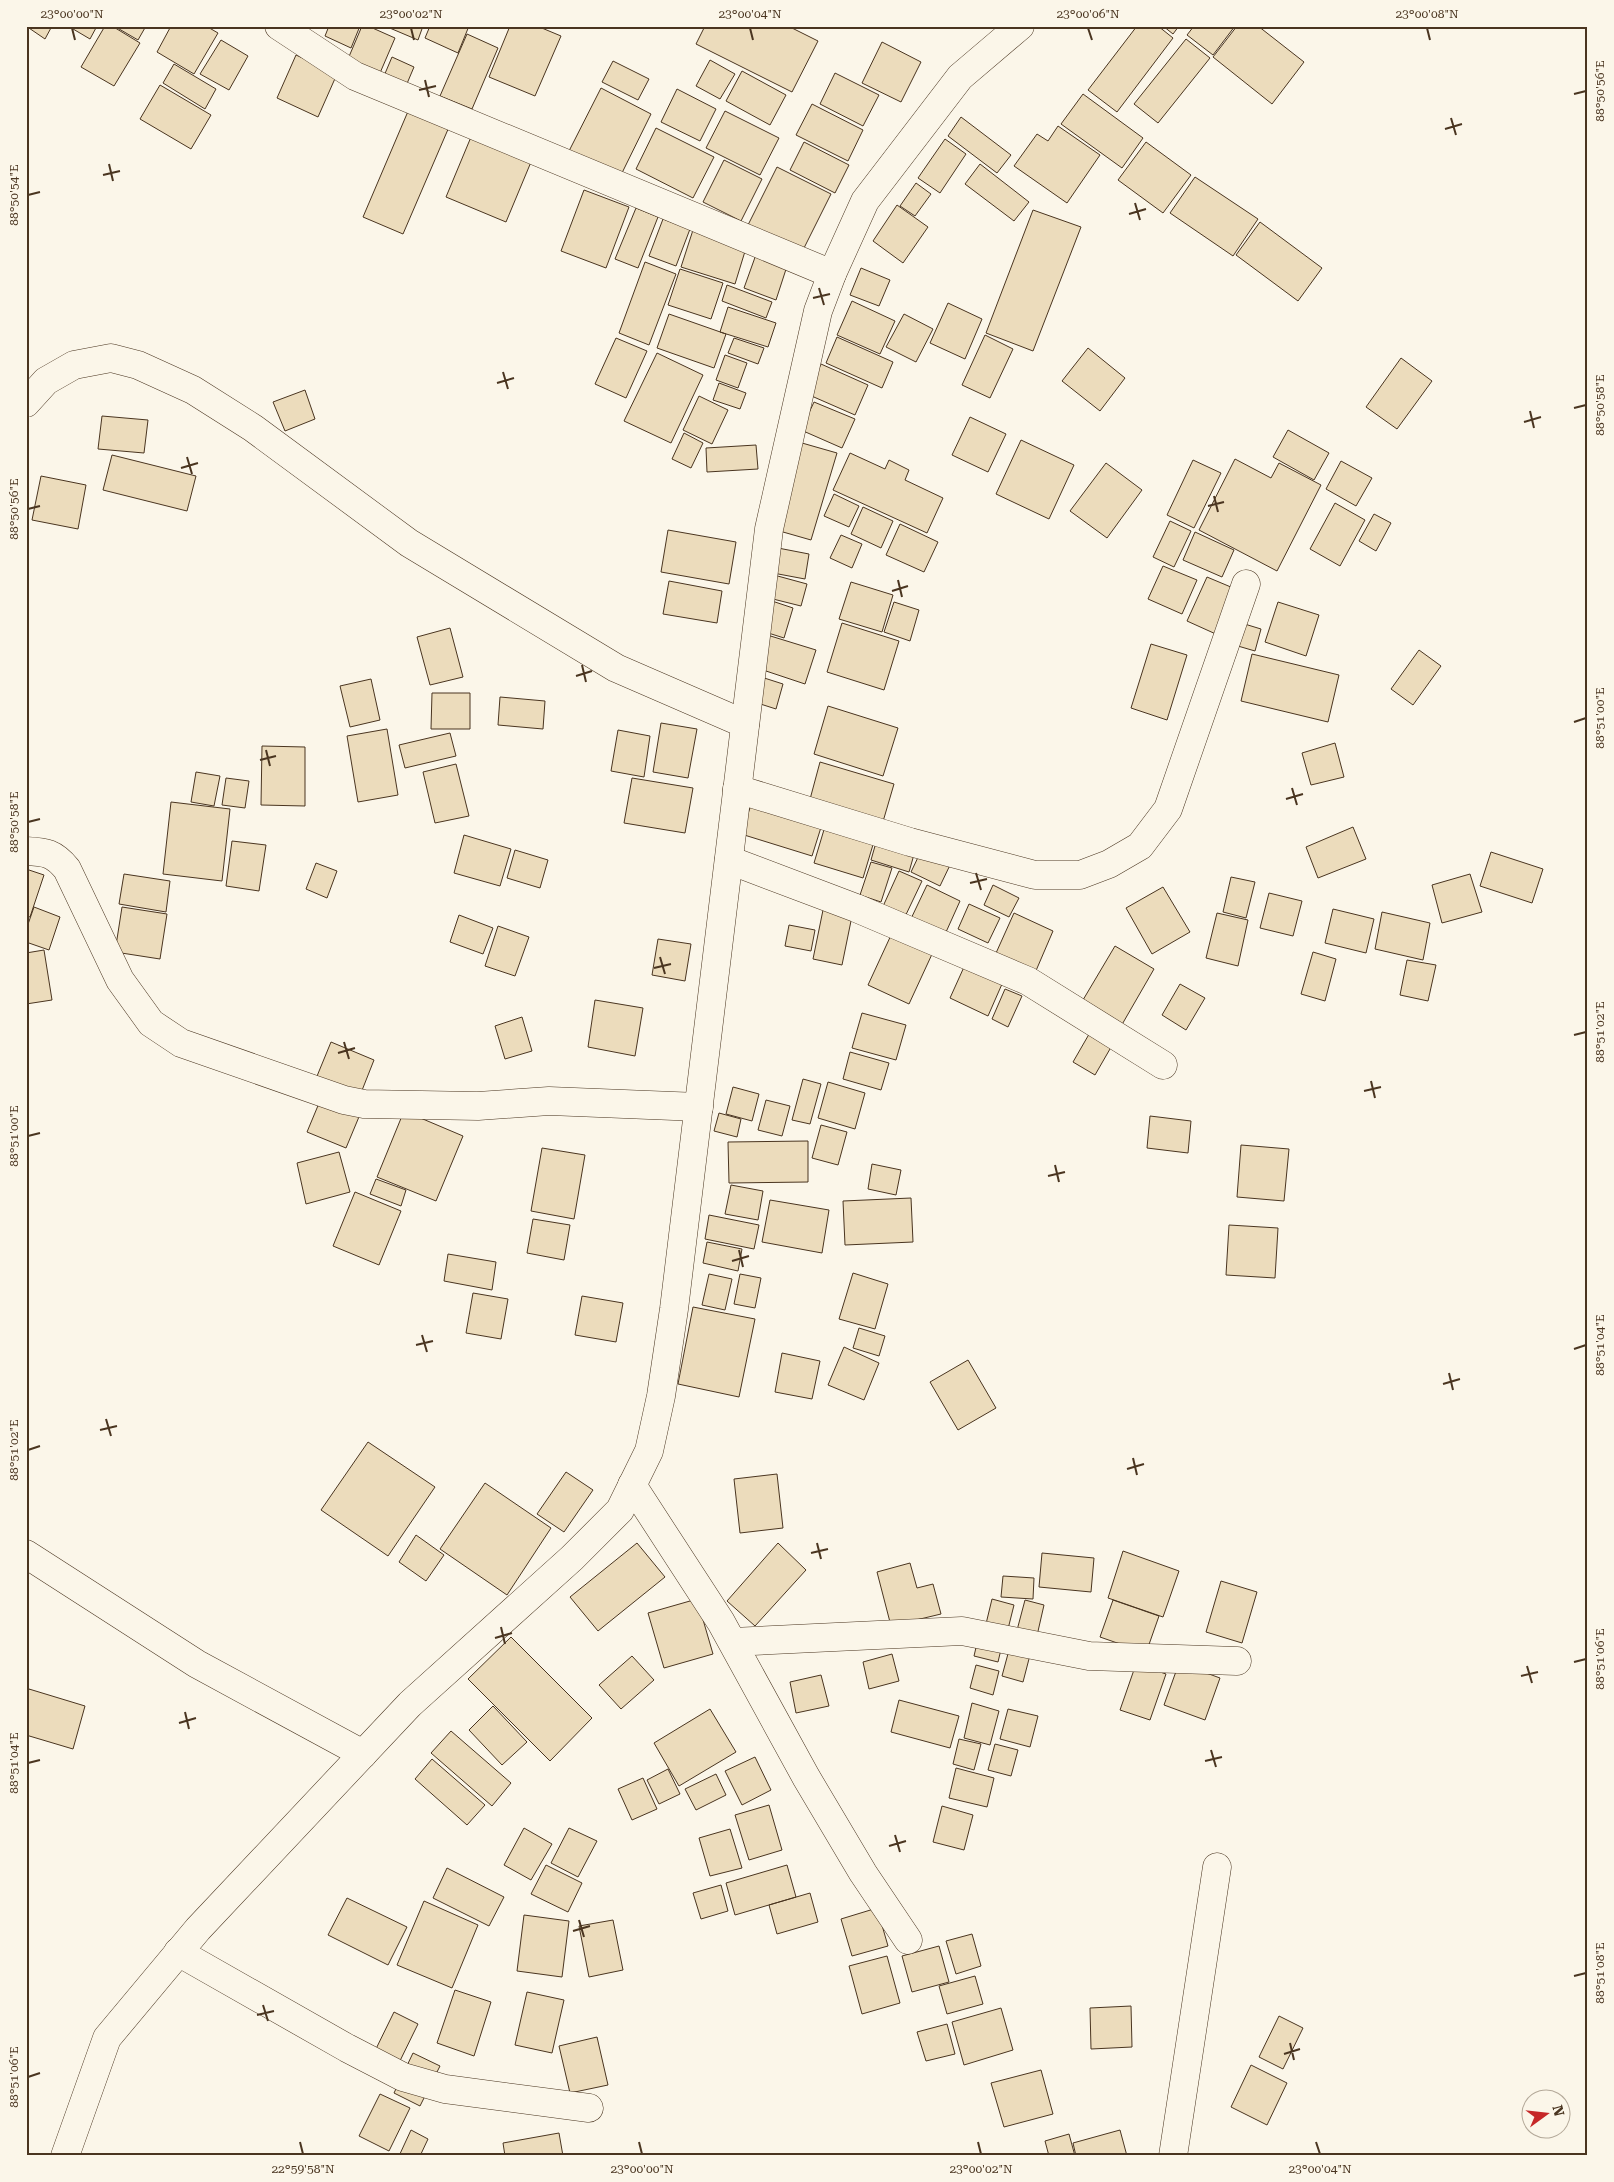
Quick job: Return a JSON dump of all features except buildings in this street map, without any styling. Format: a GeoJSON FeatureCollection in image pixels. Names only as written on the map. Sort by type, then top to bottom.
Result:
{"type":"FeatureCollection","features":[{"type":"Feature","properties":{"kind":"main road"},"geometry":{"type":"LineString","coordinates":[[279,26],[355,76],[832,274]]}},
{"type":"Feature","properties":{"kind":"main road"},"geometry":{"type":"LineString","coordinates":[[65,2156],[107,2038],[178,1952],[410,1704],[572,1558],[620,1510],[650,1451],[661,1396],[674,1309],[769,529],[818,311],[832,274],[865,201],[960,77],[1020,26]]}},
{"type":"Feature","properties":{"kind":"main road"},"geometry":{"type":"LineString","coordinates":[[26,403],[46,381],[74,365],[111,358],[138,365],[193,390],[253,428],[409,543],[616,668],[745,724]]}},
{"type":"Feature","properties":{"kind":"main road"},"geometry":{"type":"LineString","coordinates":[[737,789],[910,842],[1035,875],[1080,875],[1109,864],[1140,846],[1168,810],[1246,584]]}},
{"type":"Feature","properties":{"kind":"main road"},"geometry":{"type":"LineString","coordinates":[[26,850],[42,852],[58,858],[67,869],[120,980],[151,1023],[182,1043],[344,1100],[364,1104],[478,1106],[549,1101],[699,1107]]}},
{"type":"Feature","properties":{"kind":"main road"},"geometry":{"type":"LineString","coordinates":[[729,860],[856,908],[1028,981],[1163,1065]]}},
{"type":"Feature","properties":{"kind":"main road"},"geometry":{"type":"LineString","coordinates":[[632,1485],[732,1642],[806,1777],[863,1873],[908,1940]]}},
{"type":"Feature","properties":{"kind":"main road"},"geometry":{"type":"LineString","coordinates":[[26,1554],[198,1664],[363,1754]]}},
{"type":"Feature","properties":{"kind":"main road"},"geometry":{"type":"LineString","coordinates":[[732,1642],[962,1631],[1089,1656],[1237,1662]]}},
{"type":"Feature","properties":{"kind":"main road"},"geometry":{"type":"LineString","coordinates":[[1173,2156],[1217,1867]]}},
{"type":"Feature","properties":{"kind":"main road"},"geometry":{"type":"LineString","coordinates":[[178,1952],[347,2048],[403,2077],[445,2089],[589,2108]]}}]}
